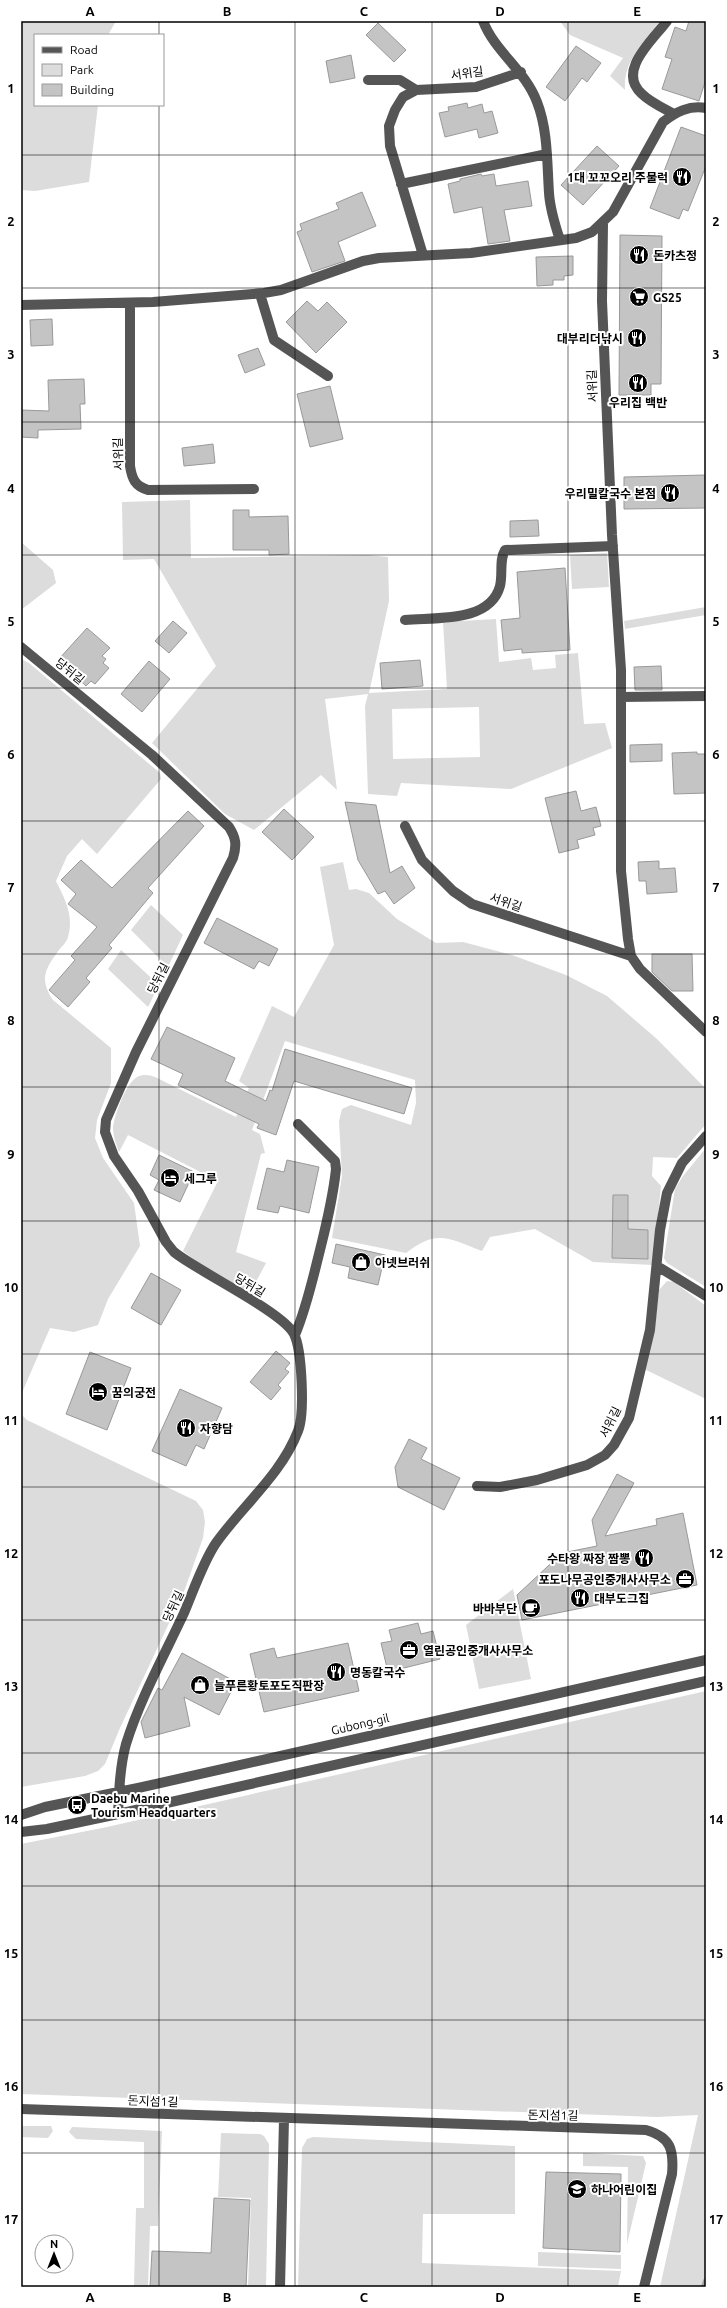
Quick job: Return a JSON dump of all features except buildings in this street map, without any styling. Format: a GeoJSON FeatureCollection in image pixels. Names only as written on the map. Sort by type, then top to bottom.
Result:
{"type":"FeatureCollection","features":[{"type":"Feature","properties":{"kind":"street"},"geometry":{"type":"LineString","coordinates":[[483,21],[488,34],[521,72],[538,102],[547,154],[549,194],[560,240]]}},
{"type":"Feature","properties":{"kind":"street"},"geometry":{"type":"LineString","coordinates":[[667,21],[637,59],[633,69],[632,78],[642,94],[674,114]]}},
{"type":"Feature","properties":{"kind":"street","name":"서위길"},"geometry":{"type":"LineString","coordinates":[[416,90],[476,86],[521,72]]}},
{"type":"Feature","properties":{"kind":"street"},"geometry":{"type":"LineString","coordinates":[[368,80],[400,80],[416,90],[403,97],[395,110],[389,126],[390,146],[423,255]]}},
{"type":"Feature","properties":{"kind":"street"},"geometry":{"type":"LineString","coordinates":[[21,305],[130,303],[260,294],[288,288],[362,261],[379,258],[471,253],[560,240],[592,232],[603,224],[613,212],[663,122],[686,108],[706,108]]}},
{"type":"Feature","properties":{"kind":"street"},"geometry":{"type":"LineString","coordinates":[[401,184],[547,154]]}},
{"type":"Feature","properties":{"kind":"street","name":"서위길"},"geometry":{"type":"LineString","coordinates":[[405,826],[422,860],[453,891],[472,904],[631,956],[621,871],[621,697],[602,301],[603,224]]}},
{"type":"Feature","properties":{"kind":"street"},"geometry":{"type":"LineString","coordinates":[[260,294],[274,340],[328,376]]}},
{"type":"Feature","properties":{"kind":"street","name":"서위길"},"geometry":{"type":"LineString","coordinates":[[130,303],[130,466],[135,482],[140,488],[148,490],[254,489]]}},
{"type":"Feature","properties":{"kind":"street"},"geometry":{"type":"LineString","coordinates":[[405,620],[465,614],[478,611],[488,605],[496,595],[500,585],[502,554],[505,550],[613,546]]}},
{"type":"Feature","properties":{"kind":"street","name":"당뒤길"},"geometry":{"type":"LineString","coordinates":[[21,648],[152,755],[229,827],[233,834],[236,842],[233,858],[136,1052],[106,1120],[105,1132],[114,1156],[138,1192],[166,1242],[174,1252],[282,1320],[295,1334],[301,1378],[301,1421],[298,1432],[276,1469],[256,1497],[215,1545],[133,1724],[126,1745],[118,1792],[118,1814]]}},
{"type":"Feature","properties":{"kind":"street"},"geometry":{"type":"LineString","coordinates":[[621,697],[706,696]]}},
{"type":"Feature","properties":{"kind":"street"},"geometry":{"type":"LineString","coordinates":[[631,956],[657,986],[706,1032]]}},
{"type":"Feature","properties":{"kind":"street"},"geometry":{"type":"LineString","coordinates":[[295,1334],[302,1318],[310,1291],[325,1227],[336,1169],[335,1161],[298,1124]]}},
{"type":"Feature","properties":{"kind":"street","name":"서위길"},"geometry":{"type":"LineString","coordinates":[[477,1486],[500,1487],[537,1480],[587,1465],[605,1455],[614,1445],[629,1418],[653,1312],[660,1230],[667,1193],[682,1163],[706,1136]]}},
{"type":"Feature","properties":{"kind":"street"},"geometry":{"type":"LineString","coordinates":[[657,1266],[706,1296]]}},
{"type":"Feature","properties":{"kind":"street","name":"Gubong-gil"},"geometry":{"type":"LineString","coordinates":[[21,1815],[45,1807],[118,1792],[706,1660]]}},
{"type":"Feature","properties":{"kind":"street"},"geometry":{"type":"LineString","coordinates":[[21,1832],[47,1830],[706,1681]]}},
{"type":"Feature","properties":{"kind":"street","name":"돈지섬1길"},"geometry":{"type":"LineString","coordinates":[[21,2109],[638,2130],[657,2133],[665,2139],[671,2148],[673,2159],[672,2174],[644,2287]]}},
{"type":"Feature","properties":{"kind":"street"},"geometry":{"type":"LineString","coordinates":[[280,2287],[284,2119]]}},
{"type":"Feature","properties":{"kind":"green space"},"geometry":{"type":"Polygon","coordinates":[[[21,21],[116,21],[109,34],[34,34],[34,106],[98,106],[89,182],[35,191],[21,190],[21,21]]]}},
{"type":"Feature","properties":{"kind":"green space"},"geometry":{"type":"Polygon","coordinates":[[[560,21],[660,21],[635,53],[627,70],[625,90],[610,76],[623,58],[570,35],[560,21]]]}},
{"type":"Feature","properties":{"kind":"green space"},"geometry":{"type":"Polygon","coordinates":[[[190,500],[191,558],[368,555],[388,557],[389,601],[369,693],[447,689],[443,622],[496,619],[499,662],[531,658],[533,670],[556,668],[555,655],[578,653],[584,724],[605,723],[612,748],[511,789],[401,783],[397,796],[368,794],[365,706],[368,694],[325,699],[337,790],[321,775],[254,830],[225,814],[152,743],[216,666],[154,559],[123,560],[122,502],[190,500]],[[479,707],[392,709],[393,759],[480,757],[479,707]]]}},
{"type":"Feature","properties":{"kind":"green space"},"geometry":{"type":"Polygon","coordinates":[[[21,542],[53,570],[56,583],[21,610],[21,542]]]}},
{"type":"Feature","properties":{"kind":"green space"},"geometry":{"type":"Polygon","coordinates":[[[607,553],[609,587],[572,589],[570,555],[607,553]]]}},
{"type":"Feature","properties":{"kind":"green space"},"geometry":{"type":"Polygon","coordinates":[[[706,607],[706,615],[625,629],[624,621],[706,607]]]}},
{"type":"Feature","properties":{"kind":"green space"},"geometry":{"type":"Polygon","coordinates":[[[21,659],[29,663],[160,773],[161,779],[97,854],[82,839],[67,856],[56,881],[68,908],[70,929],[67,941],[54,957],[47,969],[45,980],[46,986],[53,1000],[111,1048],[111,1083],[97,1120],[95,1138],[103,1158],[134,1203],[140,1246],[108,1299],[98,1325],[74,1332],[50,1328],[21,1395],[21,659]]]}},
{"type":"Feature","properties":{"kind":"green space"},"geometry":{"type":"Polygon","coordinates":[[[343,862],[349,890],[356,889],[369,893],[397,919],[436,943],[463,942],[512,955],[566,975],[607,996],[657,1039],[706,1089],[706,1124],[677,1158],[653,1157],[652,1176],[661,1186],[653,1265],[593,1262],[535,1229],[490,1237],[482,1251],[460,1242],[443,1238],[435,1238],[426,1241],[417,1245],[406,1253],[332,1238],[342,1176],[339,1121],[342,1109],[351,1105],[411,1125],[416,1103],[415,1080],[285,1041],[252,1130],[260,1134],[265,1153],[261,1154],[236,1252],[266,1263],[250,1293],[203,1266],[183,1251],[218,1181],[128,1135],[119,1152],[114,1137],[113,1128],[121,1100],[133,1080],[139,1076],[148,1075],[155,1077],[236,1117],[249,1088],[239,1081],[272,1006],[294,1017],[334,945],[320,867],[343,862]]]}},
{"type":"Feature","properties":{"kind":"green space"},"geometry":{"type":"Polygon","coordinates":[[[151,905],[183,935],[168,967],[131,930],[151,905]]]}},
{"type":"Feature","properties":{"kind":"green space"},"geometry":{"type":"Polygon","coordinates":[[[121,950],[159,985],[148,1007],[108,969],[121,950]]]}},
{"type":"Feature","properties":{"kind":"green space"},"geometry":{"type":"Polygon","coordinates":[[[706,1148],[706,1287],[667,1263],[664,1258],[675,1189],[683,1176],[706,1148]]]}},
{"type":"Feature","properties":{"kind":"green space"},"geometry":{"type":"Polygon","coordinates":[[[667,1281],[674,1282],[706,1306],[706,1399],[644,1369],[655,1326],[659,1290],[667,1281]]]}},
{"type":"Feature","properties":{"kind":"green space"},"geometry":{"type":"Polygon","coordinates":[[[21,1414],[27,1420],[196,1501],[203,1510],[205,1522],[203,1538],[185,1589],[120,1728],[105,1764],[98,1771],[85,1776],[21,1787],[21,1414]]]}},
{"type":"Feature","properties":{"kind":"green space"},"geometry":{"type":"Polygon","coordinates":[[[513,1589],[531,1679],[479,1689],[466,1625],[513,1589]]]}},
{"type":"Feature","properties":{"kind":"green space"},"geometry":{"type":"Polygon","coordinates":[[[706,1691],[706,2287],[660,2287],[698,2115],[657,2117],[21,2094],[21,1844],[107,1827],[706,1691]]]}},
{"type":"Feature","properties":{"kind":"green space"},"geometry":{"type":"Polygon","coordinates":[[[21,2126],[51,2126],[53,2131],[48,2138],[21,2137],[21,2126]]]}},
{"type":"Feature","properties":{"kind":"green space"},"geometry":{"type":"Polygon","coordinates":[[[72,2127],[162,2131],[158,2226],[150,2226],[148,2287],[134,2287],[136,2208],[144,2208],[144,2142],[76,2139],[69,2132],[72,2127]]]}},
{"type":"Feature","properties":{"kind":"green space"},"geometry":{"type":"Polygon","coordinates":[[[221,2133],[260,2134],[264,2136],[269,2144],[266,2287],[248,2287],[251,2198],[218,2197],[221,2133]]]}},
{"type":"Feature","properties":{"kind":"green space"},"geometry":{"type":"Polygon","coordinates":[[[313,2137],[515,2146],[515,2214],[423,2214],[422,2263],[621,2271],[618,2287],[298,2287],[302,2148],[307,2139],[313,2137]]]}},
{"type":"Feature","properties":{"kind":"green space"},"geometry":{"type":"Polygon","coordinates":[[[583,2153],[643,2156],[646,2163],[627,2244],[628,2167],[583,2166],[583,2153]]]}},
{"type":"Feature","properties":{"kind":"green space"},"geometry":{"type":"Polygon","coordinates":[[[538,2252],[621,2255],[621,2269],[538,2266],[538,2252]]]}},
{"type":"Feature","properties":{"kind":"waterway"},"geometry":{"type":"LineString","coordinates":[[704,2287],[706,2281]]}},
{"type":"Feature","properties":{"kind":"place","name":"1대 꼬꼬오리 주물럭"},"geometry":{"type":"Point","coordinates":[682,177]}},
{"type":"Feature","properties":{"kind":"place","name":"돈카츠정"},"geometry":{"type":"Point","coordinates":[639,255]}},
{"type":"Feature","properties":{"kind":"place","name":"GS25"},"geometry":{"type":"Point","coordinates":[639,297]}},
{"type":"Feature","properties":{"kind":"place","name":"대부리더낚시"},"geometry":{"type":"Point","coordinates":[637,338]}},
{"type":"Feature","properties":{"kind":"place","name":"우리집 백반"},"geometry":{"type":"Point","coordinates":[638,383]}},
{"type":"Feature","properties":{"kind":"place","name":"우리밀칼국수 본점"},"geometry":{"type":"Point","coordinates":[670,493]}},
{"type":"Feature","properties":{"kind":"place","name":"세그루"},"geometry":{"type":"Point","coordinates":[170,1178]}},
{"type":"Feature","properties":{"kind":"place","name":"아넷브러쉬"},"geometry":{"type":"Point","coordinates":[361,1262]}},
{"type":"Feature","properties":{"kind":"place","name":"꿈의궁전"},"geometry":{"type":"Point","coordinates":[98,1392]}},
{"type":"Feature","properties":{"kind":"place","name":"자향담"},"geometry":{"type":"Point","coordinates":[186,1428]}},
{"type":"Feature","properties":{"kind":"place","name":"수타왕 짜장 짬뽕"},"geometry":{"type":"Point","coordinates":[644,1558]}},
{"type":"Feature","properties":{"kind":"place","name":"포도나무공인중개사사무소"},"geometry":{"type":"Point","coordinates":[685,1579]}},
{"type":"Feature","properties":{"kind":"place","name":"대부도그집"},"geometry":{"type":"Point","coordinates":[580,1598]}},
{"type":"Feature","properties":{"kind":"place","name":"바바부단"},"geometry":{"type":"Point","coordinates":[531,1608]}},
{"type":"Feature","properties":{"kind":"place","name":"열린공인중개사사무소"},"geometry":{"type":"Point","coordinates":[409,1650]}},
{"type":"Feature","properties":{"kind":"place","name":"명동칼국수"},"geometry":{"type":"Point","coordinates":[336,1672]}},
{"type":"Feature","properties":{"kind":"place","name":"늘푸른황토포도직판장"},"geometry":{"type":"Point","coordinates":[200,1685]}},
{"type":"Feature","properties":{"kind":"place","name":"Daebu Marine Tourism Headquarters"},"geometry":{"type":"Point","coordinates":[77,1805]}},
{"type":"Feature","properties":{"kind":"place","name":"하나어린이집"},"geometry":{"type":"Point","coordinates":[577,2189]}}]}
